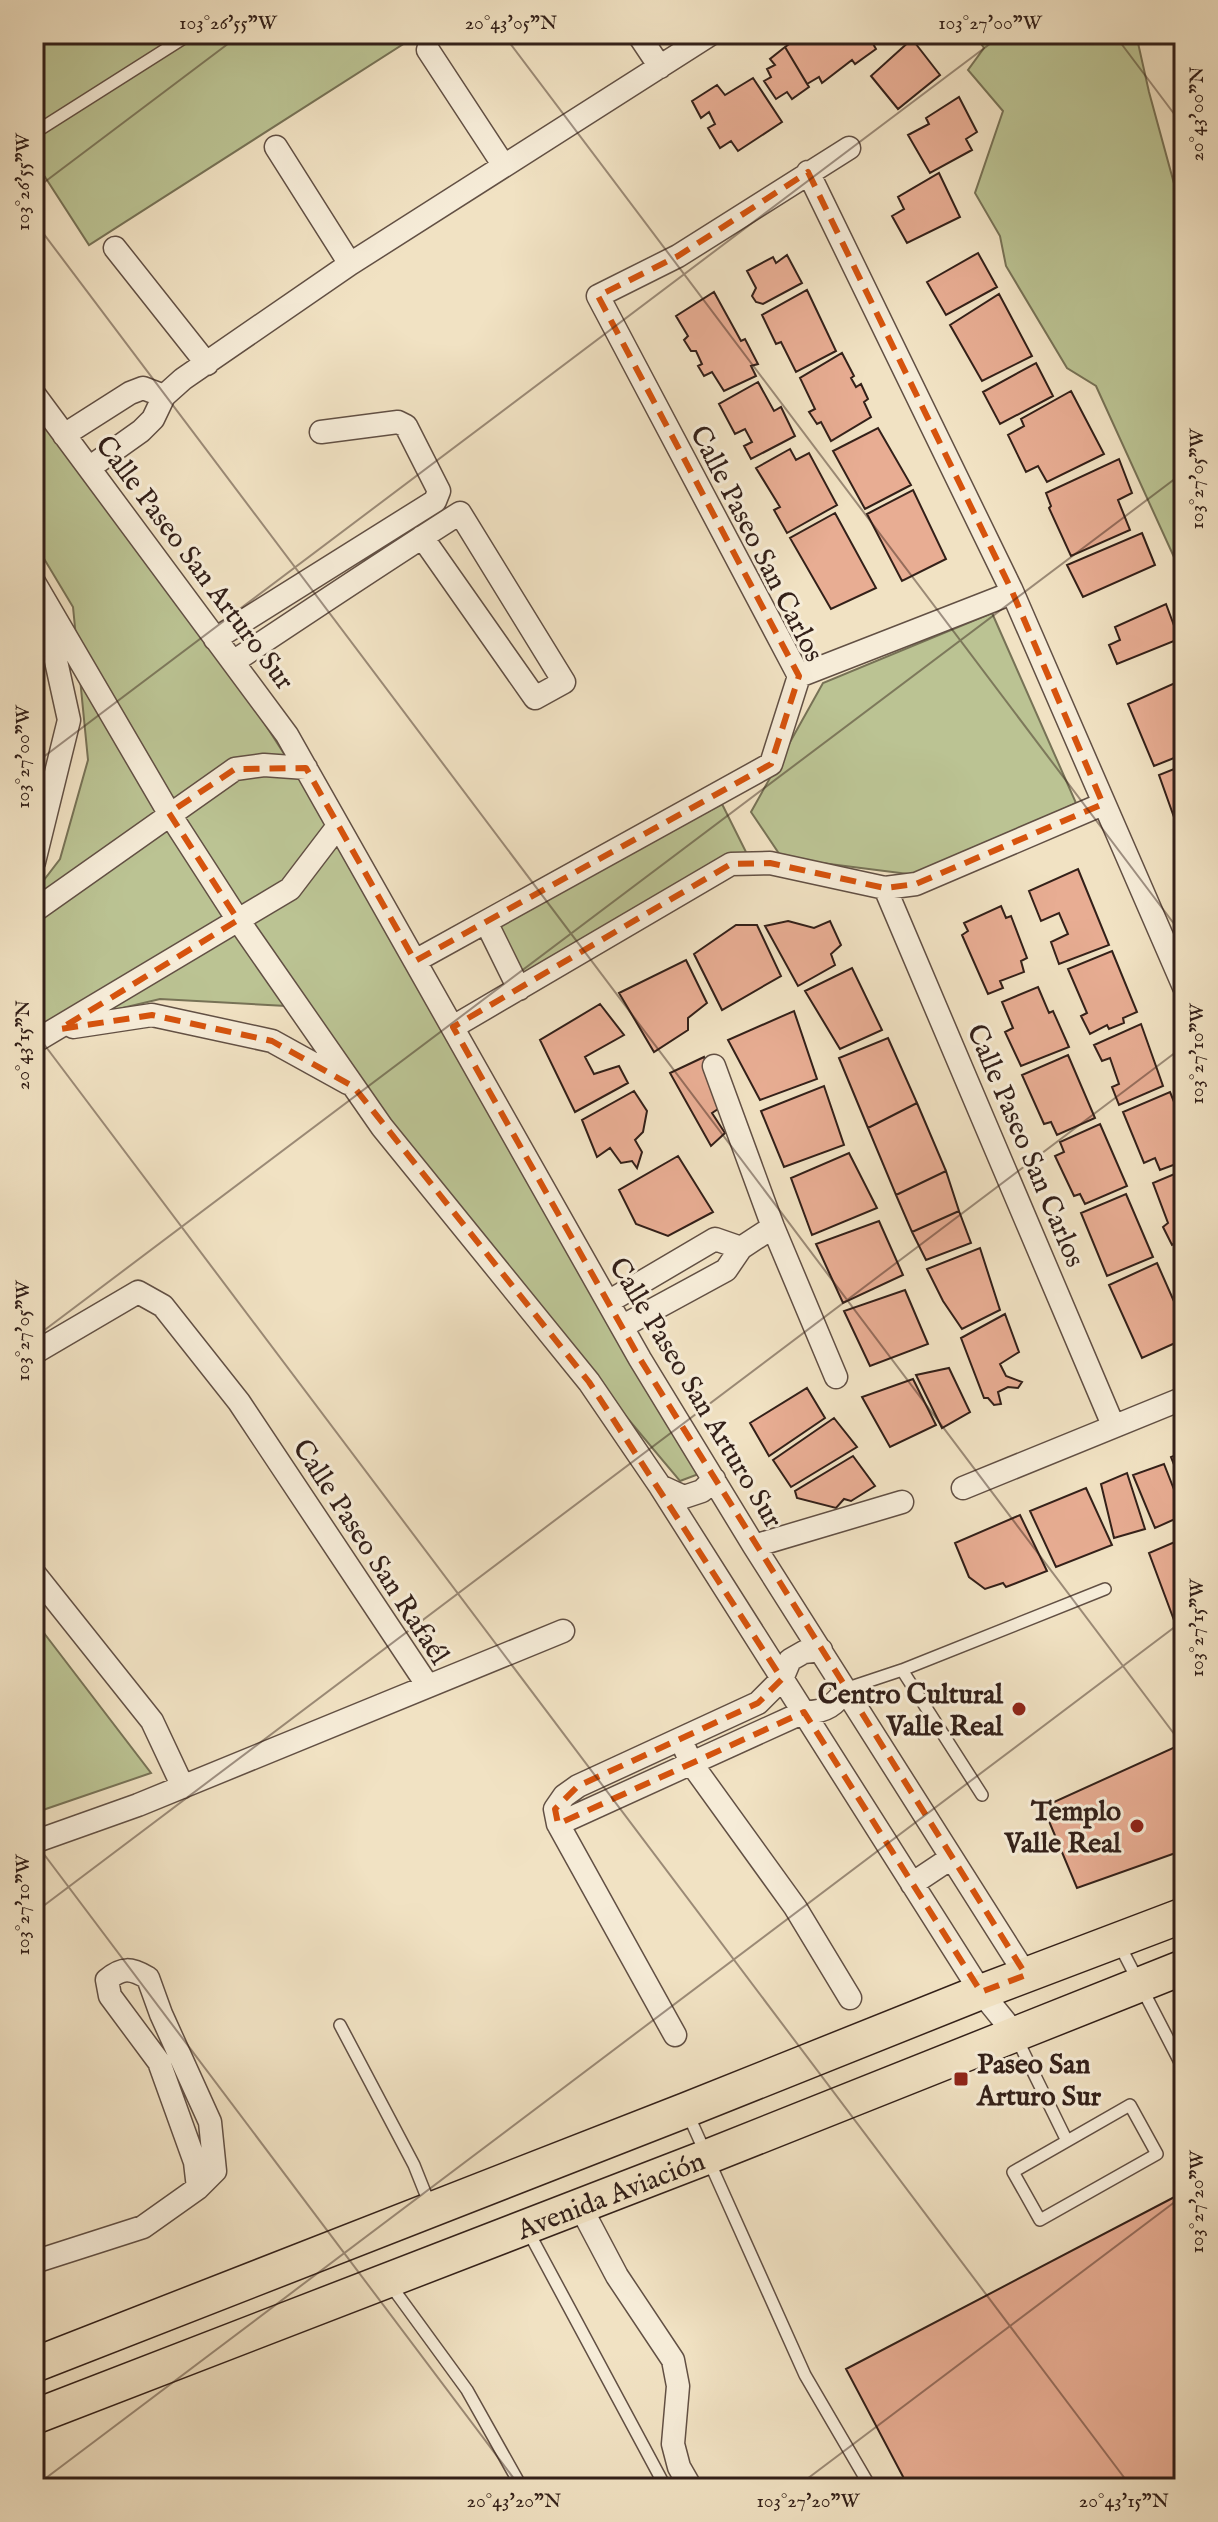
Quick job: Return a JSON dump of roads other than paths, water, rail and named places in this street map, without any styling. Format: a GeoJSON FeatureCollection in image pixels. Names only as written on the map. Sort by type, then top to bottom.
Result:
{"type":"FeatureCollection","features":[{"type":"Feature","properties":{"kind":"main road","name":"Avenida Aviación"},"geometry":{"type":"LineString","coordinates":[[34,2365],[1184,1915]]}},
{"type":"Feature","properties":{"kind":"main road","name":"Avenida Aviación"},"geometry":{"type":"LineString","coordinates":[[34,2417],[707,2157],[1184,1967]]}},
{"type":"Feature","properties":{"kind":"street"},"geometry":{"type":"LineString","coordinates":[[638,34],[660,67]]}},
{"type":"Feature","properties":{"kind":"street"},"geometry":{"type":"LineString","coordinates":[[89,468],[141,431],[153,419],[164,396],[350,264],[711,34]]}},
{"type":"Feature","properties":{"kind":"street"},"geometry":{"type":"LineString","coordinates":[[428,50],[504,166]]}},
{"type":"Feature","properties":{"kind":"street"},"geometry":{"type":"LineString","coordinates":[[276,147],[350,264]]}},
{"type":"Feature","properties":{"kind":"street","name":"Calle Paseo San Carlos"},"geometry":{"type":"LineString","coordinates":[[415,961],[771,764],[799,676],[598,296],[678,256],[849,148]]}},
{"type":"Feature","properties":{"kind":"street"},"geometry":{"type":"LineString","coordinates":[[808,172],[883,321],[1012,593],[1184,987]]}},
{"type":"Feature","properties":{"kind":"street"},"geometry":{"type":"LineString","coordinates":[[115,248],[207,364]]}},
{"type":"Feature","properties":{"kind":"street"},"geometry":{"type":"LineString","coordinates":[[64,435],[130,393],[143,388],[164,396]]}},
{"type":"Feature","properties":{"kind":"street","name":"Calle Paseo San Arturo Sur"},"geometry":{"type":"LineString","coordinates":[[34,394],[287,735],[608,1302],[754,1546],[1026,1975]]}},
{"type":"Feature","properties":{"kind":"street"},"geometry":{"type":"LineString","coordinates":[[215,639],[435,501],[439,491],[406,426],[398,422],[321,432]]}},
{"type":"Feature","properties":{"kind":"street"},"geometry":{"type":"LineString","coordinates":[[233,662],[422,537],[460,513],[564,682],[535,698],[422,537]]}},
{"type":"Feature","properties":{"kind":"street"},"geometry":{"type":"LineString","coordinates":[[38,588],[169,813],[238,920],[382,1127],[589,1382],[660,1486],[981,1992],[1015,2034]]}},
{"type":"Feature","properties":{"kind":"street"},"geometry":{"type":"LineString","coordinates":[[34,862],[69,720],[38,588]]}},
{"type":"Feature","properties":{"kind":"street"},"geometry":{"type":"LineString","coordinates":[[799,676],[1012,593]]}},
{"type":"Feature","properties":{"kind":"street"},"geometry":{"type":"LineString","coordinates":[[34,911],[235,769],[264,765],[306,768]]}},
{"type":"Feature","properties":{"kind":"street"},"geometry":{"type":"LineString","coordinates":[[453,1027],[731,864],[770,863],[885,888],[916,884],[1103,804]]}},
{"type":"Feature","properties":{"kind":"street"},"geometry":{"type":"LineString","coordinates":[[34,1042],[290,889],[338,826]]}},
{"type":"Feature","properties":{"kind":"street","name":"Calle Paseo San Carlos"},"geometry":{"type":"LineString","coordinates":[[885,888],[1113,1425]]}},
{"type":"Feature","properties":{"kind":"street"},"geometry":{"type":"LineString","coordinates":[[486,922],[519,989]]}},
{"type":"Feature","properties":{"kind":"street"},"geometry":{"type":"LineString","coordinates":[[60,1029],[152,1015],[272,1041],[354,1087]]}},
{"type":"Feature","properties":{"kind":"street"},"geometry":{"type":"LineString","coordinates":[[714,1066],[773,1227],[836,1377]]}},
{"type":"Feature","properties":{"kind":"street"},"geometry":{"type":"LineString","coordinates":[[623,1326],[726,1270],[741,1248],[773,1227]]}},
{"type":"Feature","properties":{"kind":"street"},"geometry":{"type":"LineString","coordinates":[[608,1302],[715,1239],[741,1248]]}},
{"type":"Feature","properties":{"kind":"street","name":"Calle Paseo San Rafaél"},"geometry":{"type":"LineString","coordinates":[[34,1353],[138,1292],[163,1306],[239,1402],[428,1686],[183,1787],[34,1842]]}},
{"type":"Feature","properties":{"kind":"street"},"geometry":{"type":"LineString","coordinates":[[963,1488],[1184,1398]]}},
{"type":"Feature","properties":{"kind":"street"},"geometry":{"type":"LineString","coordinates":[[660,1486],[684,1497],[702,1491],[714,1479]]}},
{"type":"Feature","properties":{"kind":"street"},"geometry":{"type":"LineString","coordinates":[[754,1546],[902,1502]]}},
{"type":"Feature","properties":{"kind":"street"},"geometry":{"type":"LineString","coordinates":[[34,1573],[152,1721],[183,1787]]}},
{"type":"Feature","properties":{"kind":"street"},"geometry":{"type":"LineString","coordinates":[[428,1686],[563,1631]]}},
{"type":"Feature","properties":{"kind":"street"},"geometry":{"type":"LineString","coordinates":[[675,2035],[558,1824],[555,1809],[564,1796],[578,1786],[758,1703],[782,1679],[790,1660],[804,1652],[821,1650]]}},
{"type":"Feature","properties":{"kind":"street"},"geometry":{"type":"LineString","coordinates":[[558,1824],[804,1712],[817,1713],[828,1708],[839,1700],[845,1689]]}},
{"type":"Feature","properties":{"kind":"street"},"geometry":{"type":"LineString","coordinates":[[680,1740],[691,1763],[795,1907],[850,1998]]}},
{"type":"Feature","properties":{"kind":"street"},"geometry":{"type":"LineString","coordinates":[[912,1884],[951,1858]]}},
{"type":"Feature","properties":{"kind":"street"},"geometry":{"type":"LineString","coordinates":[[34,2262],[143,2227],[198,2188],[215,2171],[210,2122],[148,1978],[132,1969],[118,1970],[107,1980],[110,1996],[159,2062],[195,2162],[198,2188]]}},
{"type":"Feature","properties":{"kind":"street"},"geometry":{"type":"LineString","coordinates":[[580,2206],[617,2276],[673,2360],[678,2386],[673,2444],[679,2467],[691,2488]]}},
{"type":"Feature","properties":{"kind":"lane"},"geometry":{"type":"LineString","coordinates":[[34,133],[190,34]]}},
{"type":"Feature","properties":{"kind":"lane"},"geometry":{"type":"LineString","coordinates":[[845,1689],[902,1670],[1105,1589]]}},
{"type":"Feature","properties":{"kind":"lane"},"geometry":{"type":"LineString","coordinates":[[902,1670],[982,1795]]}},
{"type":"Feature","properties":{"kind":"lane"},"geometry":{"type":"LineString","coordinates":[[1117,1941],[1184,2070]]}},
{"type":"Feature","properties":{"kind":"lane"},"geometry":{"type":"LineString","coordinates":[[340,2025],[414,2165],[431,2210]]}},
{"type":"Feature","properties":{"kind":"lane"},"geometry":{"type":"LineString","coordinates":[[1015,2034],[1067,2141]]}},
{"type":"Feature","properties":{"kind":"lane"},"geometry":{"type":"LineString","coordinates":[[1130,2105],[1157,2154],[1040,2220],[1013,2172],[1067,2141],[1130,2105]]}},
{"type":"Feature","properties":{"kind":"lane"},"geometry":{"type":"LineString","coordinates":[[686,2110],[805,2375],[871,2488]]}},
{"type":"Feature","properties":{"kind":"lane"},"geometry":{"type":"LineString","coordinates":[[526,2227],[666,2488]]}},
{"type":"Feature","properties":{"kind":"lane"},"geometry":{"type":"LineString","coordinates":[[387,2280],[467,2390],[522,2488]]}},
{"type":"Feature","properties":{"kind":"place","name":"Centro Cultural Valle Real"},"geometry":{"type":"Point","coordinates":[1019,1709]}},
{"type":"Feature","properties":{"kind":"place","name":"Templo Valle Real"},"geometry":{"type":"Point","coordinates":[1137,1826]}},
{"type":"Feature","properties":{"kind":"place","name":"Paseo San Arturo Sur"},"geometry":{"type":"Point","coordinates":[961,2079]}}]}
